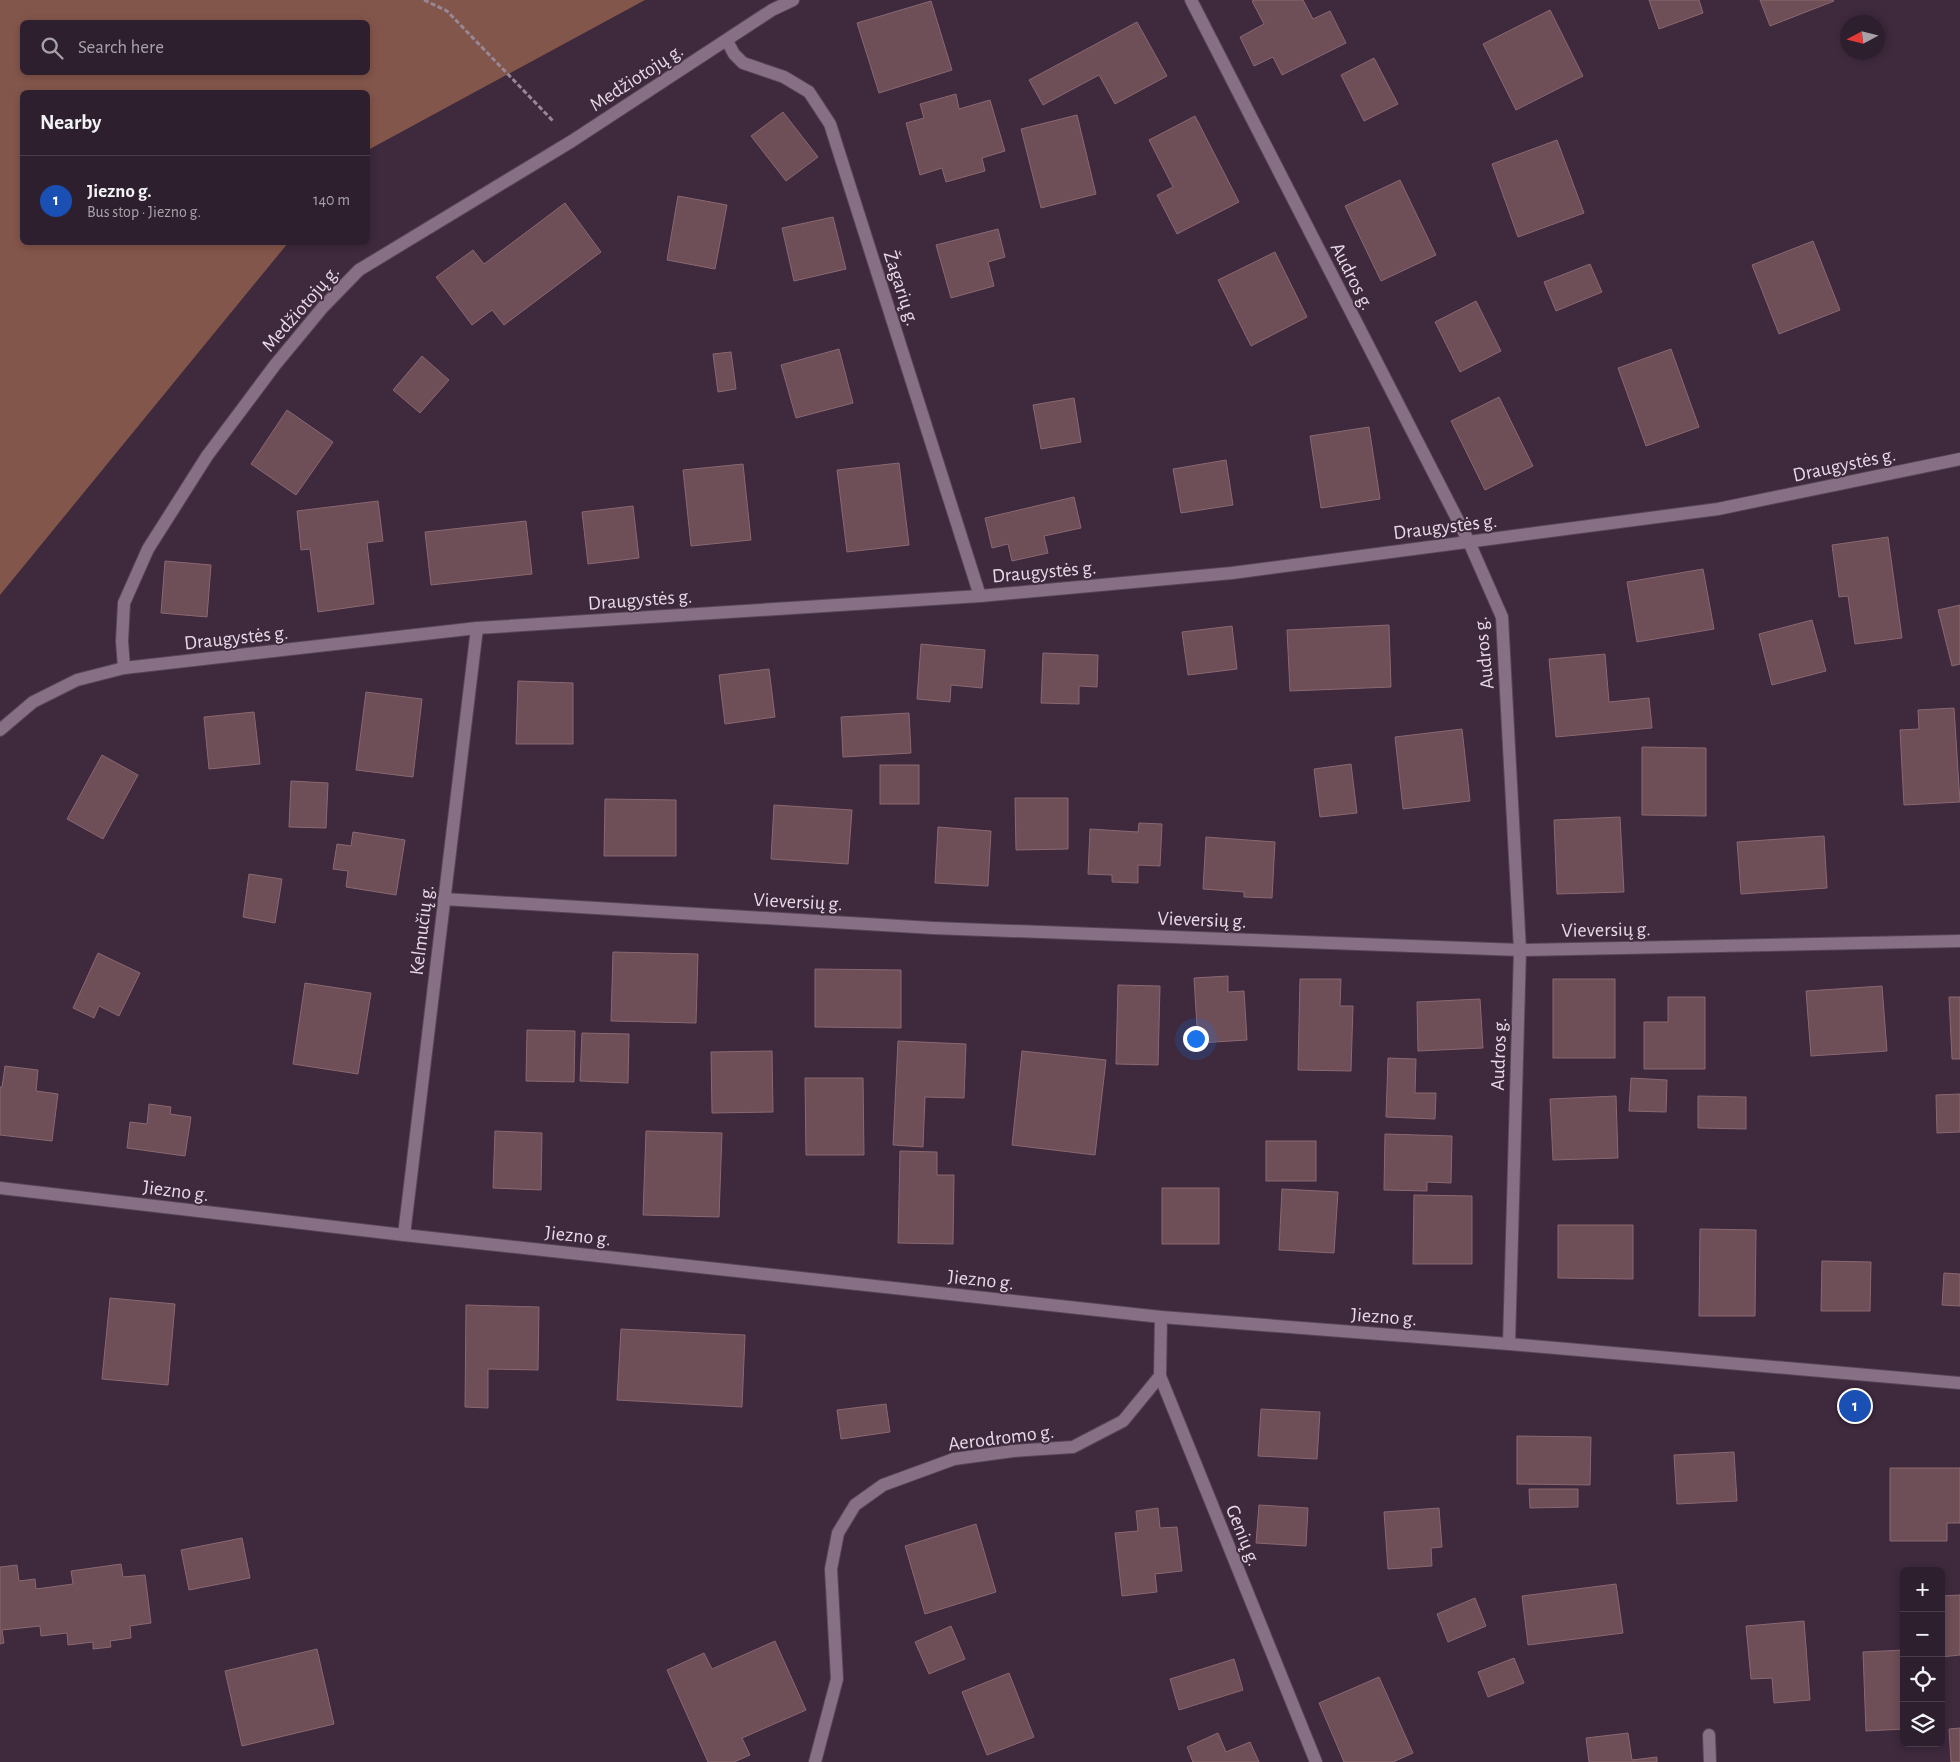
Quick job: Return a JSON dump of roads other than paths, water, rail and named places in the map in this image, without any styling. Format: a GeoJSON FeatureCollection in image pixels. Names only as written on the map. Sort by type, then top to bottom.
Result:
{"type":"FeatureCollection","features":[{"type":"Feature","properties":{"kind":"street","name":"Medžiotojų g."},"geometry":{"type":"LineString","coordinates":[[124,668],[122,641],[124,603],[148,549],[206,456],[275,365],[323,307],[359,270],[572,140],[772,10],[793,0]]}},
{"type":"Feature","properties":{"kind":"street","name":"Audros g."},"geometry":{"type":"LineString","coordinates":[[1191,0],[1469,542],[1502,617],[1520,950],[1509,1344]]}},
{"type":"Feature","properties":{"kind":"street","name":"Žagarių g."},"geometry":{"type":"LineString","coordinates":[[727,41],[734,54],[743,63],[784,77],[809,92],[830,124],[980,596]]}},
{"type":"Feature","properties":{"kind":"street","name":"Draugystės g."},"geometry":{"type":"LineString","coordinates":[[124,668],[477,628],[980,596],[1232,572],[1718,509],[1960,459]]}},
{"type":"Feature","properties":{"kind":"street","name":"Kelmučių g."},"geometry":{"type":"LineString","coordinates":[[404,1235],[477,628]]}},
{"type":"Feature","properties":{"kind":"street"},"geometry":{"type":"LineString","coordinates":[[0,730],[33,702],[77,680],[124,668]]}},
{"type":"Feature","properties":{"kind":"street","name":"Vieversių g."},"geometry":{"type":"LineString","coordinates":[[444,899],[932,928],[1520,950],[1960,941]]}},
{"type":"Feature","properties":{"kind":"street","name":"Jiezno g."},"geometry":{"type":"LineString","coordinates":[[0,1188],[404,1235],[1161,1317],[1509,1344],[1960,1383]]}},
{"type":"Feature","properties":{"kind":"street","name":"Genių g."},"geometry":{"type":"LineString","coordinates":[[1161,1317],[1160,1376],[1316,1762]]}},
{"type":"Feature","properties":{"kind":"street","name":"Aerodromo g."},"geometry":{"type":"LineString","coordinates":[[815,1762],[837,1679],[831,1569],[838,1533],[855,1505],[883,1485],[954,1458],[1013,1451],[1073,1447],[1123,1421],[1160,1376]]}},
{"type":"Feature","properties":{"kind":"street"},"geometry":{"type":"LineString","coordinates":[[1709,1735],[1710,1762]]}},
{"type":"Feature","properties":{"kind":"place","name":"Jiezno g."},"geometry":{"type":"Point","coordinates":[1855,1406]}}]}
